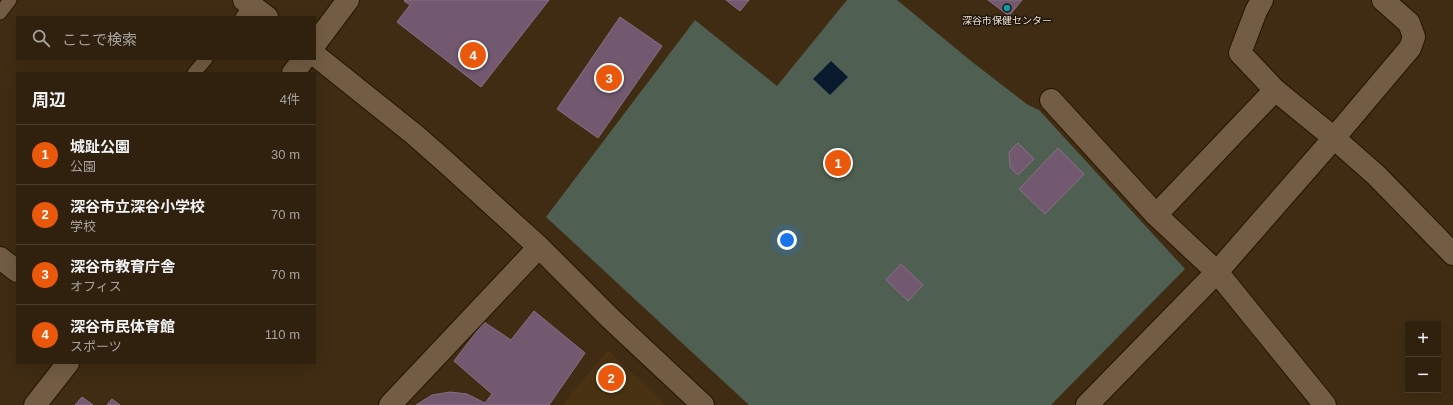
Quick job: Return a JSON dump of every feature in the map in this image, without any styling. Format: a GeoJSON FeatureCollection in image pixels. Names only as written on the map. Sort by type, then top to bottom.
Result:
{"type":"FeatureCollection","features":[{"type":"Feature","properties":{"kind":"street"},"geometry":{"type":"LineString","coordinates":[[316,43],[348,0]]}},
{"type":"Feature","properties":{"kind":"street"},"geometry":{"type":"LineString","coordinates":[[1087,405],[1217,272],[1410,48],[1414,37],[1409,23],[1383,0]]}},
{"type":"Feature","properties":{"kind":"street"},"geometry":{"type":"LineString","coordinates":[[1255,4],[1240,53],[1275,90],[1334,138],[1376,175],[1453,254]]}},
{"type":"Feature","properties":{"kind":"street"},"geometry":{"type":"LineString","coordinates":[[316,56],[415,135],[539,247],[610,318],[703,405]]}},
{"type":"Feature","properties":{"kind":"street"},"geometry":{"type":"LineString","coordinates":[[294,72],[303,60]]}},
{"type":"Feature","properties":{"kind":"street"},"geometry":{"type":"LineString","coordinates":[[1156,215],[1275,90]]}},
{"type":"Feature","properties":{"kind":"street"},"geometry":{"type":"LineString","coordinates":[[1051,100],[1156,215],[1217,272],[1325,405]]}},
{"type":"Feature","properties":{"kind":"street"},"geometry":{"type":"LineString","coordinates":[[390,405],[539,247]]}},
{"type":"Feature","properties":{"kind":"street"},"geometry":{"type":"LineString","coordinates":[[0,258],[16,270]]}},
{"type":"Feature","properties":{"kind":"street"},"geometry":{"type":"LineString","coordinates":[[35,405],[67,364]]}},
{"type":"Feature","properties":{"kind":"lane"},"geometry":{"type":"LineString","coordinates":[[0,13],[10,0]]}},
{"type":"Feature","properties":{"kind":"lane"},"geometry":{"type":"LineString","coordinates":[[195,72],[205,60]]}},
{"type":"Feature","properties":{"kind":"shaded area"},"geometry":{"type":"Polygon","coordinates":[[[608,350],[665,405],[562,405],[608,350]]]}},
{"type":"Feature","properties":{"kind":"green space"},"geometry":{"type":"Polygon","coordinates":[[[847,0],[897,0],[971,61],[1028,105],[1039,110],[1185,269],[1051,405],[749,405],[546,217],[695,20],[777,86],[847,0]]]}},
{"type":"Feature","properties":{"kind":"water"},"geometry":{"type":"Polygon","coordinates":[[[831,61],[848,77],[830,95],[813,79],[831,61]]]}},
{"type":"Feature","properties":{"kind":"building"},"geometry":{"type":"Polygon","coordinates":[[[549,0],[481,87],[397,22],[410,5],[404,1],[549,0]]]}},
{"type":"Feature","properties":{"kind":"building"},"geometry":{"type":"Polygon","coordinates":[[[726,0],[749,0],[740,11],[726,0]]]}},
{"type":"Feature","properties":{"kind":"building","name":"深谷市保健センター"},"geometry":{"type":"Polygon","coordinates":[[[988,0],[1022,0],[1009,16],[988,0]]]}},
{"type":"Feature","properties":{"kind":"building"},"geometry":{"type":"Polygon","coordinates":[[[620,17],[662,46],[598,138],[557,109],[620,17]]]}},
{"type":"Feature","properties":{"kind":"building"},"geometry":{"type":"Polygon","coordinates":[[[1018,143],[1034,159],[1018,175],[1010,167],[1009,152],[1018,143]]]}},
{"type":"Feature","properties":{"kind":"building"},"geometry":{"type":"Polygon","coordinates":[[[1058,148],[1084,174],[1045,214],[1019,189],[1058,148]]]}},
{"type":"Feature","properties":{"kind":"building"},"geometry":{"type":"Polygon","coordinates":[[[901,264],[923,285],[908,301],[886,280],[901,264]]]}},
{"type":"Feature","properties":{"kind":"building"},"geometry":{"type":"Polygon","coordinates":[[[534,311],[585,353],[549,405],[416,405],[432,395],[450,392],[467,394],[485,403],[492,394],[454,361],[484,322],[511,340],[534,311]]]}},
{"type":"Feature","properties":{"kind":"building"},"geometry":{"type":"Polygon","coordinates":[[[82,397],[93,405],[75,405],[82,397]]]}},
{"type":"Feature","properties":{"kind":"building"},"geometry":{"type":"Polygon","coordinates":[[[112,399],[120,405],[107,405],[112,399]]]}},
{"type":"Feature","properties":{"kind":"place","name":"深谷市保健センター"},"geometry":{"type":"Point","coordinates":[1007,8]}},
{"type":"Feature","properties":{"kind":"place","name":"深谷市民体育館"},"geometry":{"type":"Point","coordinates":[473,55]}},
{"type":"Feature","properties":{"kind":"place","name":"深谷市教育庁舎"},"geometry":{"type":"Point","coordinates":[609,78]}},
{"type":"Feature","properties":{"kind":"place","name":"城趾公園"},"geometry":{"type":"Point","coordinates":[838,163]}},
{"type":"Feature","properties":{"kind":"place","name":"深谷市立深谷小学校"},"geometry":{"type":"Point","coordinates":[611,378]}}]}
